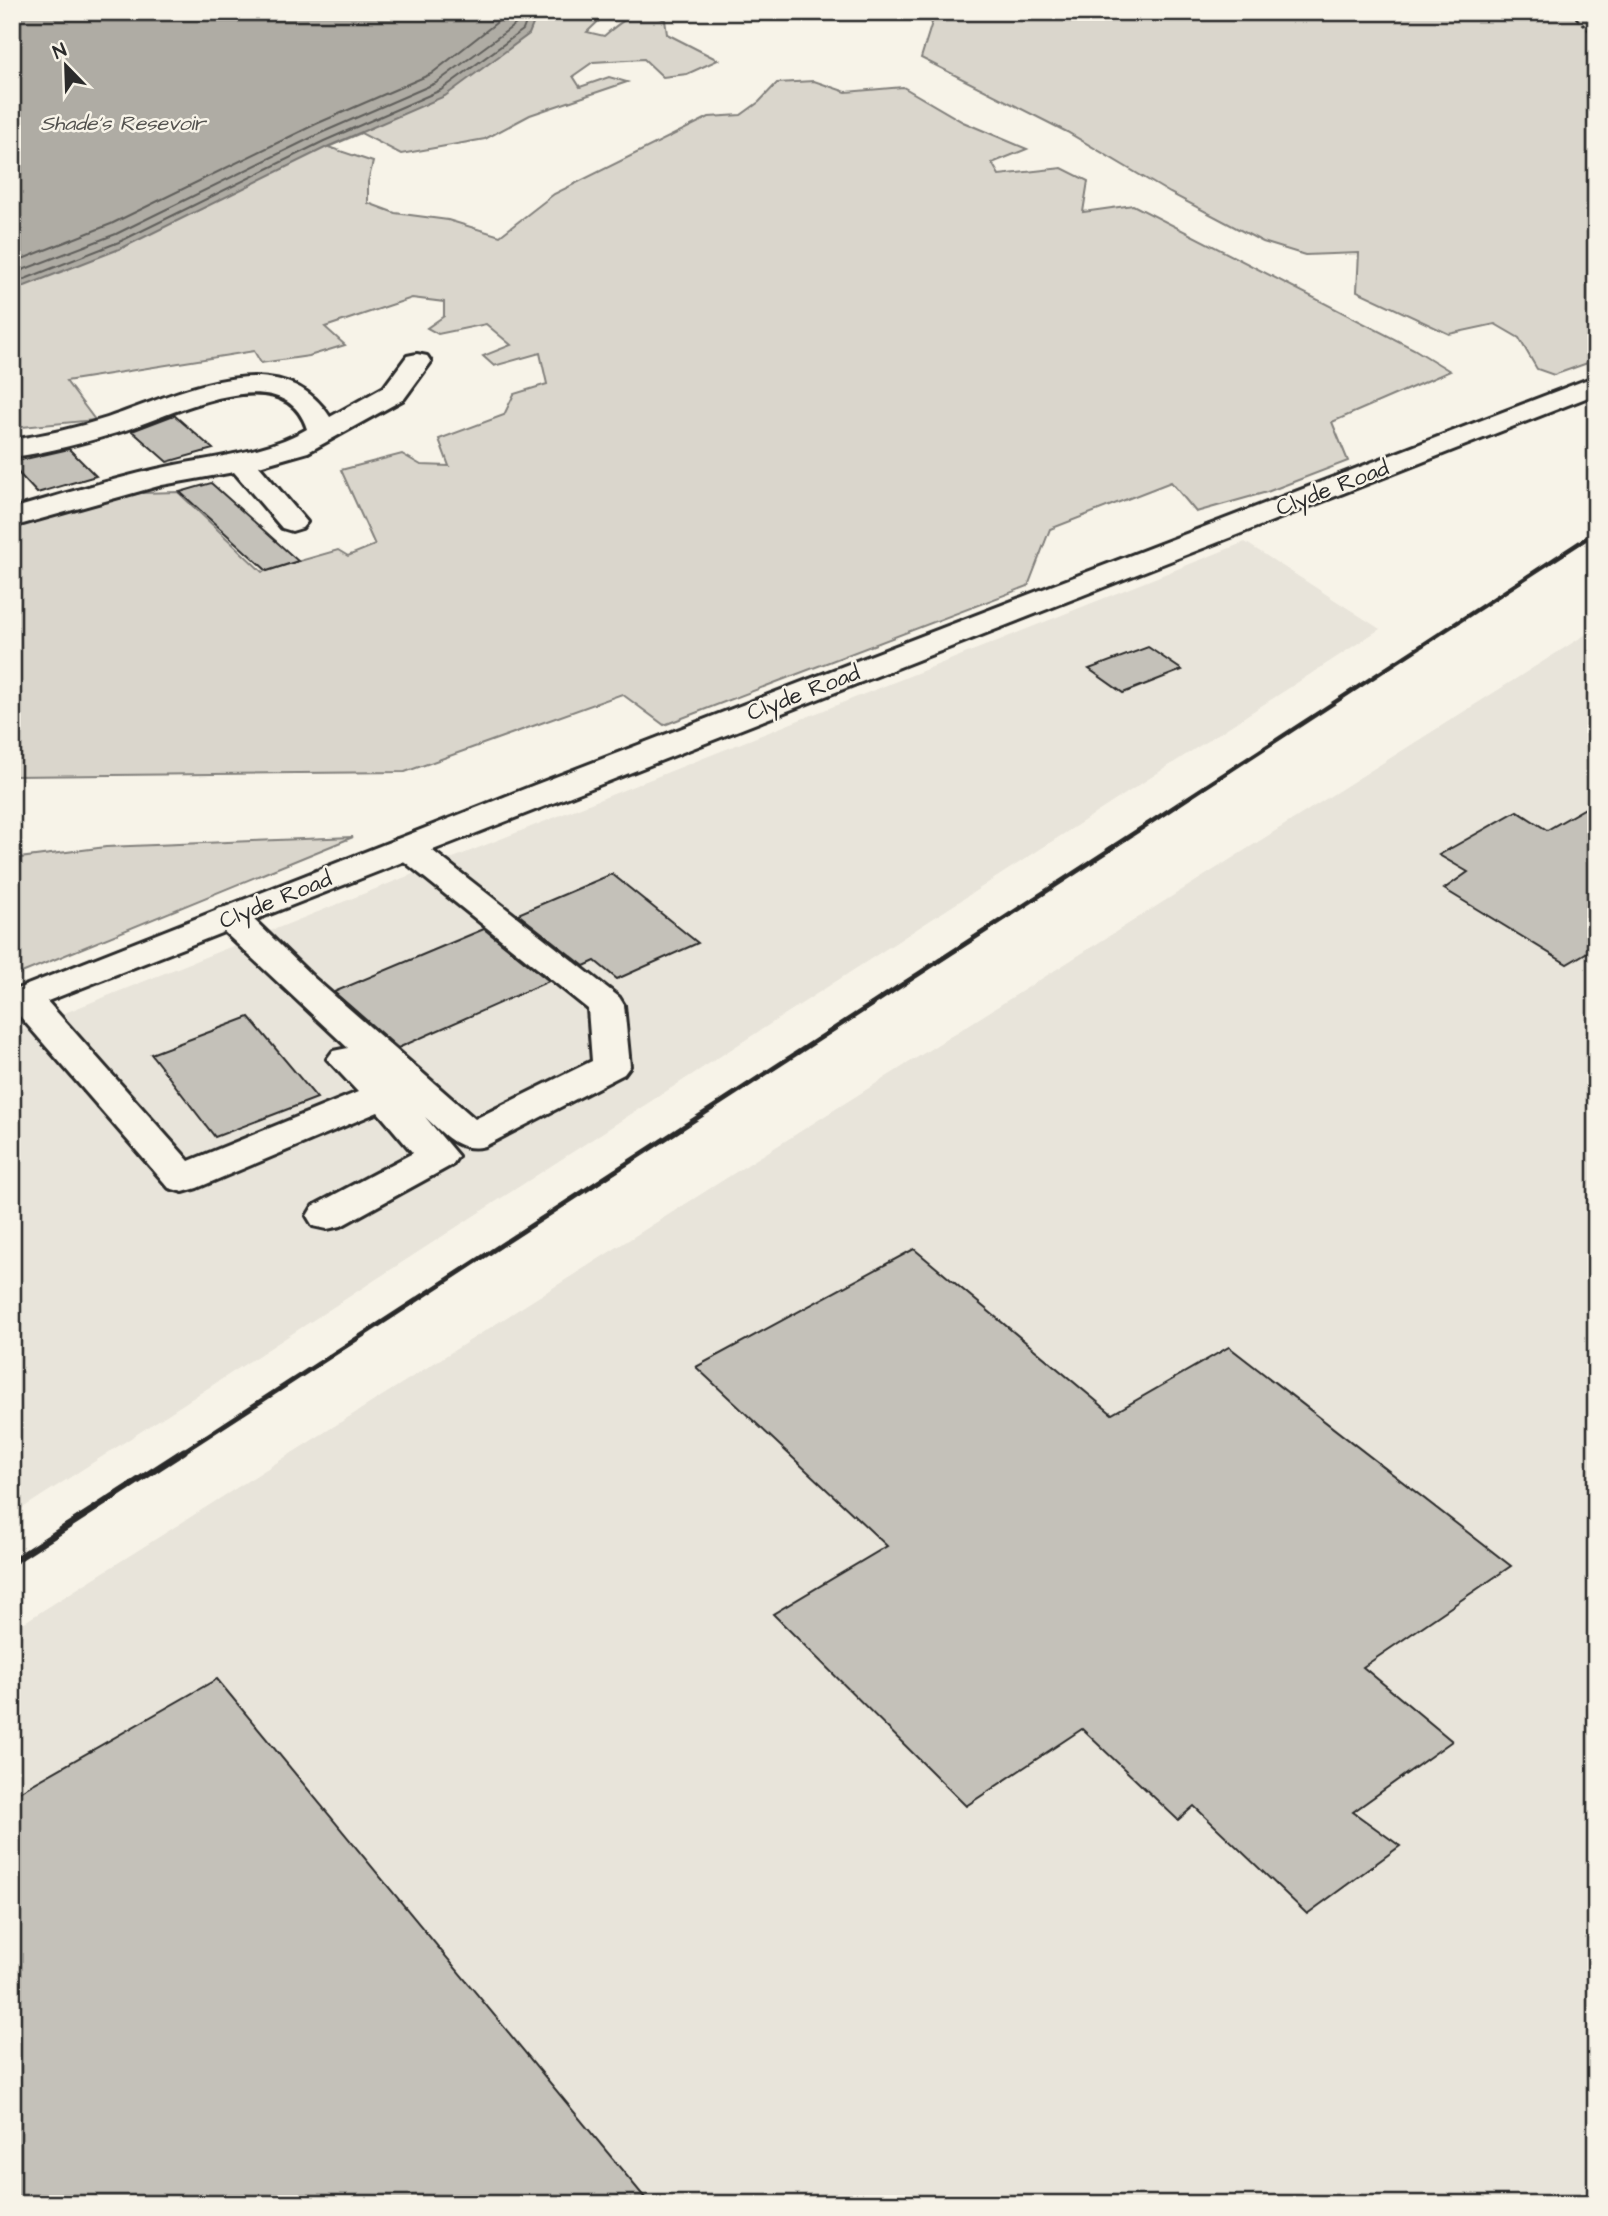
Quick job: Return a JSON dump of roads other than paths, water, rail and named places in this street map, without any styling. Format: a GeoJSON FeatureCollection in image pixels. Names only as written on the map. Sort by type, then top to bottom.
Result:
{"type":"FeatureCollection","features":[{"type":"Feature","properties":{"kind":"main road"},"geometry":{"type":"LineString","coordinates":[[12,518],[159,477],[241,462],[299,446],[394,393],[417,362]]}},
{"type":"Feature","properties":{"kind":"main road"},"geometry":{"type":"LineString","coordinates":[[12,449],[46,444],[118,423],[223,385],[266,384],[300,399],[319,419],[321,432]]}},
{"type":"Feature","properties":{"kind":"main road","name":"Clyde Road"},"geometry":{"type":"LineString","coordinates":[[19,1002],[407,847],[1596,384]]}},
{"type":"Feature","properties":{"kind":"main road"},"geometry":{"type":"LineString","coordinates":[[241,462],[292,522]]}},
{"type":"Feature","properties":{"kind":"main road"},"geometry":{"type":"LineString","coordinates":[[230,917],[300,985],[471,1137],[611,1066],[606,1005],[407,847]]}},
{"type":"Feature","properties":{"kind":"main road"},"geometry":{"type":"LineString","coordinates":[[300,985],[290,1007],[384,1095],[438,1156],[327,1216]]}},
{"type":"Feature","properties":{"kind":"main road"},"geometry":{"type":"LineString","coordinates":[[19,1002],[183,1179],[384,1095]]}},
{"type":"Feature","properties":{"kind":"water","name":"Shade’s Resevoir"},"geometry":{"type":"Polygon","coordinates":[[[12,12],[538,12],[529,34],[445,96],[327,147],[122,248],[12,291],[12,12]]]}},
{"type":"Feature","properties":{"kind":"railway"},"geometry":{"type":"LineString","coordinates":[[1108,850],[1596,532]]}},
{"type":"Feature","properties":{"kind":"railway"},"geometry":{"type":"LineString","coordinates":[[181,1453],[1111,849]]}},
{"type":"Feature","properties":{"kind":"railway"},"geometry":{"type":"LineString","coordinates":[[12,1562],[184,1451]]}}]}
